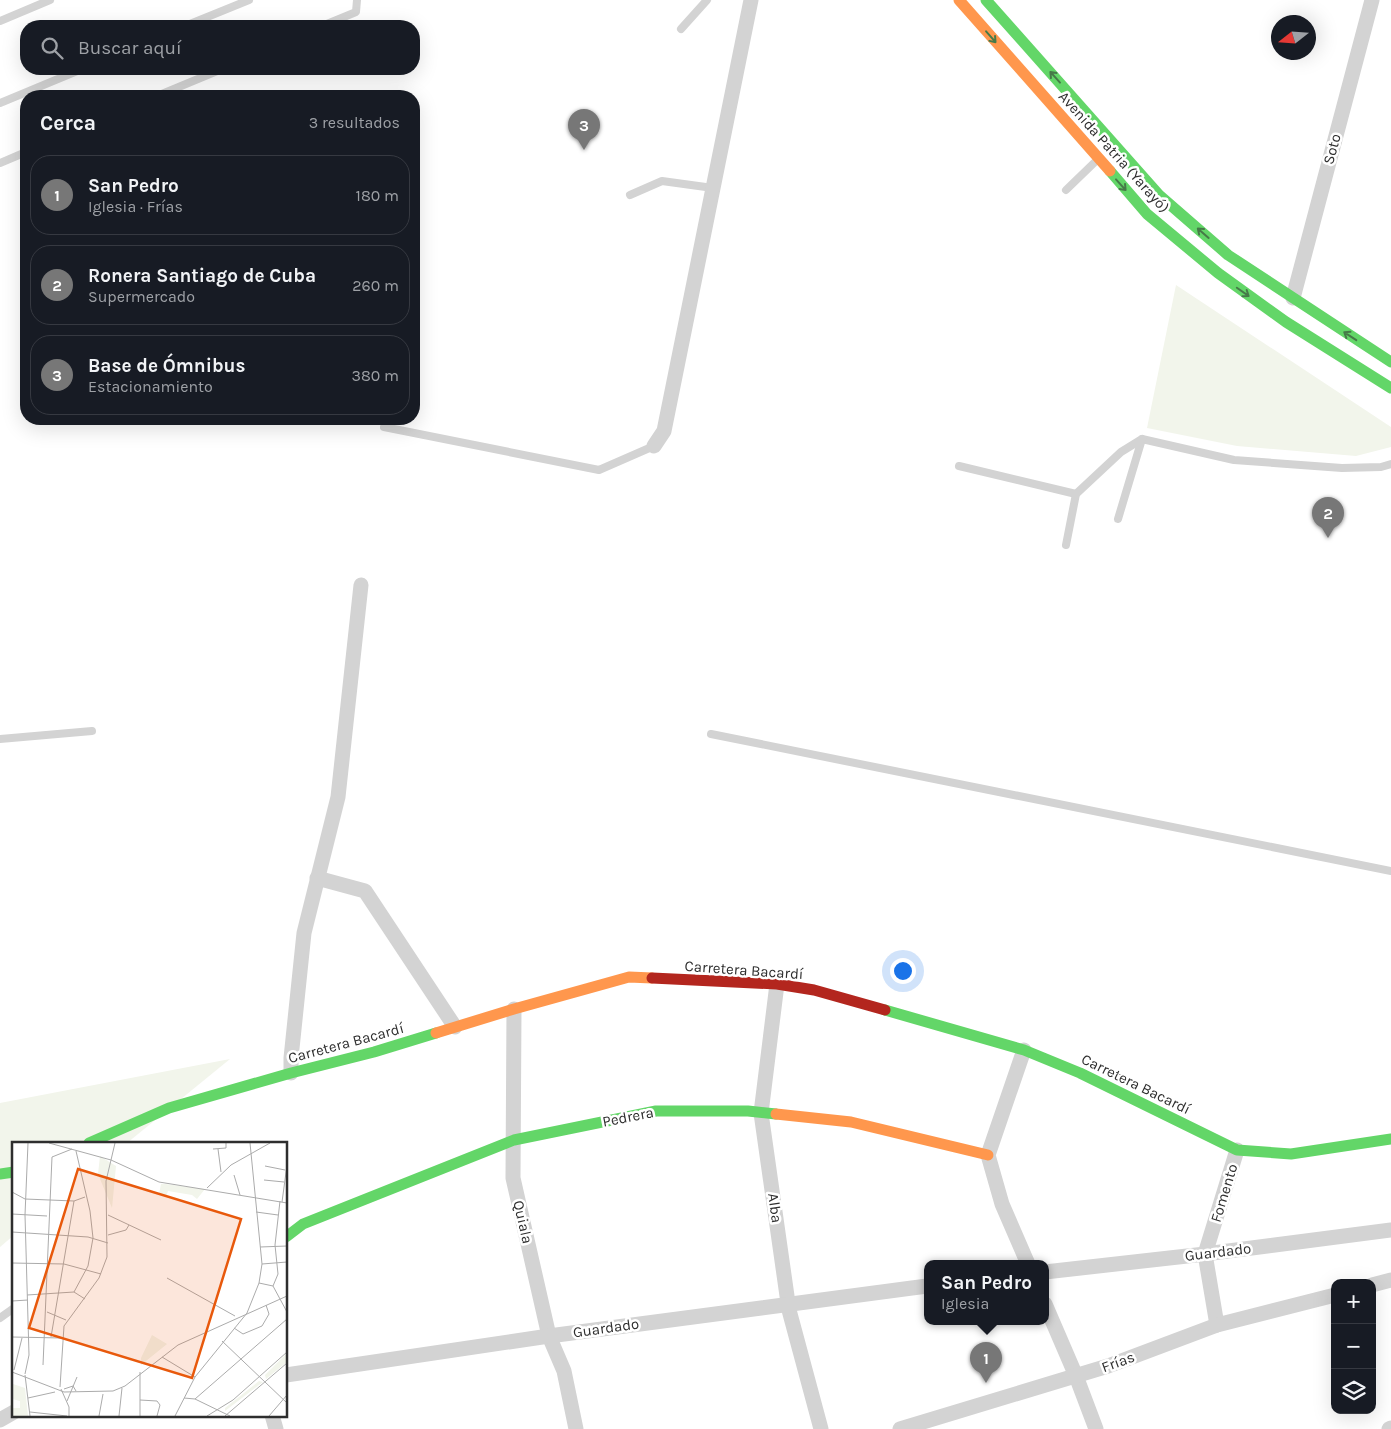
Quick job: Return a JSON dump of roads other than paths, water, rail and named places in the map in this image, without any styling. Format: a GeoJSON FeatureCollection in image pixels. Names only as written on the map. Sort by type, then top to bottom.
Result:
{"type":"FeatureCollection","features":[{"type":"Feature","properties":{"kind":"street"},"geometry":{"type":"LineString","coordinates":[[654,446],[664,431],[751,0]]}},
{"type":"Feature","properties":{"kind":"street","name":"Avenida Patria (Yarayó)"},"geometry":{"type":"LineString","coordinates":[[959,0],[1147,214],[1218,273],[1286,322],[1391,388]]}},
{"type":"Feature","properties":{"kind":"street","name":"Avenida Patria (Yarayó)"},"geometry":{"type":"LineString","coordinates":[[986,0],[1159,195],[1228,254],[1391,362]]}},
{"type":"Feature","properties":{"kind":"street","name":"Soto"},"geometry":{"type":"LineString","coordinates":[[1292,298],[1372,0]]}},
{"type":"Feature","properties":{"kind":"street"},"geometry":{"type":"LineString","coordinates":[[291,1073],[304,933],[338,797],[361,585]]}},
{"type":"Feature","properties":{"kind":"street"},"geometry":{"type":"LineString","coordinates":[[317,878],[366,891],[455,1027]]}},
{"type":"Feature","properties":{"kind":"street","name":"Carretera Bacardí"},"geometry":{"type":"LineString","coordinates":[[91,1142],[169,1108],[291,1073],[374,1052],[514,1009],[629,977],[777,984],[814,990],[1024,1050],[1080,1073],[1237,1150],[1291,1154],[1390,1143]]}},
{"type":"Feature","properties":{"kind":"street","name":"Alba"},"geometry":{"type":"LineString","coordinates":[[777,984],[761,1113],[788,1303],[821,1429]]}},
{"type":"Feature","properties":{"kind":"street","name":"Quiala"},"geometry":{"type":"LineString","coordinates":[[514,1009],[513,1178],[549,1336],[564,1371],[576,1429]]}},
{"type":"Feature","properties":{"kind":"street"},"geometry":{"type":"LineString","coordinates":[[1024,1050],[988,1155],[1002,1204],[1026,1260]]}},
{"type":"Feature","properties":{"kind":"street","name":"Pedrera"},"geometry":{"type":"LineString","coordinates":[[288,1235],[303,1224],[514,1140],[656,1111],[748,1111],[851,1122],[988,1155]]}},
{"type":"Feature","properties":{"kind":"street","name":"Fomento"},"geometry":{"type":"LineString","coordinates":[[1217,1325],[1205,1254],[1237,1150]]}},
{"type":"Feature","properties":{"kind":"street","name":"Guardado"},"geometry":{"type":"LineString","coordinates":[[1049,1272],[1391,1230]]}},
{"type":"Feature","properties":{"kind":"street"},"geometry":{"type":"LineString","coordinates":[[1376,1284],[1391,1280]]}},
{"type":"Feature","properties":{"kind":"street","name":"Guardado"},"geometry":{"type":"LineString","coordinates":[[288,1375],[549,1336],[924,1286]]}},
{"type":"Feature","properties":{"kind":"street","name":"Frías"},"geometry":{"type":"LineString","coordinates":[[900,1429],[1108,1366],[1217,1325],[1331,1295]]}},
{"type":"Feature","properties":{"kind":"street"},"geometry":{"type":"LineString","coordinates":[[1049,1313],[1096,1429]]}},
{"type":"Feature","properties":{"kind":"street"},"geometry":{"type":"LineString","coordinates":[[0,1420],[12,1413]]}},
{"type":"Feature","properties":{"kind":"street"},"geometry":{"type":"LineString","coordinates":[[272,1416],[276,1429]]}},
{"type":"Feature","properties":{"kind":"lane"},"geometry":{"type":"LineString","coordinates":[[0,20],[50,0]]}},
{"type":"Feature","properties":{"kind":"lane"},"geometry":{"type":"LineString","coordinates":[[200,20],[249,0]]}},
{"type":"Feature","properties":{"kind":"lane"},"geometry":{"type":"LineString","coordinates":[[337,20],[356,12],[357,0]]}},
{"type":"Feature","properties":{"kind":"lane"},"geometry":{"type":"LineString","coordinates":[[681,29],[707,0]]}},
{"type":"Feature","properties":{"kind":"lane"},"geometry":{"type":"LineString","coordinates":[[31,90],[68,75]]}},
{"type":"Feature","properties":{"kind":"lane"},"geometry":{"type":"LineString","coordinates":[[171,90],[208,75]]}},
{"type":"Feature","properties":{"kind":"lane"},"geometry":{"type":"LineString","coordinates":[[0,103],[20,95]]}},
{"type":"Feature","properties":{"kind":"lane"},"geometry":{"type":"LineString","coordinates":[[0,163],[20,155]]}},
{"type":"Feature","properties":{"kind":"lane"},"geometry":{"type":"LineString","coordinates":[[1066,190],[1098,159]]}},
{"type":"Feature","properties":{"kind":"lane"},"geometry":{"type":"LineString","coordinates":[[630,195],[662,181],[713,188]]}},
{"type":"Feature","properties":{"kind":"lane"},"geometry":{"type":"LineString","coordinates":[[384,427],[599,470],[654,446]]}},
{"type":"Feature","properties":{"kind":"lane"},"geometry":{"type":"LineString","coordinates":[[1066,545],[1076,494],[1121,452],[1142,439],[1234,460],[1342,468],[1381,467],[1391,464]]}},
{"type":"Feature","properties":{"kind":"lane"},"geometry":{"type":"LineString","coordinates":[[1118,519],[1142,439]]}},
{"type":"Feature","properties":{"kind":"lane"},"geometry":{"type":"LineString","coordinates":[[959,466],[1076,494]]}},
{"type":"Feature","properties":{"kind":"lane"},"geometry":{"type":"LineString","coordinates":[[0,739],[92,731]]}},
{"type":"Feature","properties":{"kind":"lane"},"geometry":{"type":"LineString","coordinates":[[710,734],[1391,871]]}},
{"type":"Feature","properties":{"kind":"lane"},"geometry":{"type":"LineString","coordinates":[[0,1318],[12,1309]]}},
{"type":"Feature","properties":{"kind":"place","name":"Base de Ómnibus"},"geometry":{"type":"Point","coordinates":[584,150]}},
{"type":"Feature","properties":{"kind":"place","name":"Ronera Santiago de Cuba"},"geometry":{"type":"Point","coordinates":[1328,538]}},
{"type":"Feature","properties":{"kind":"place","name":"San Pedro"},"geometry":{"type":"Point","coordinates":[986,1383]}}]}
